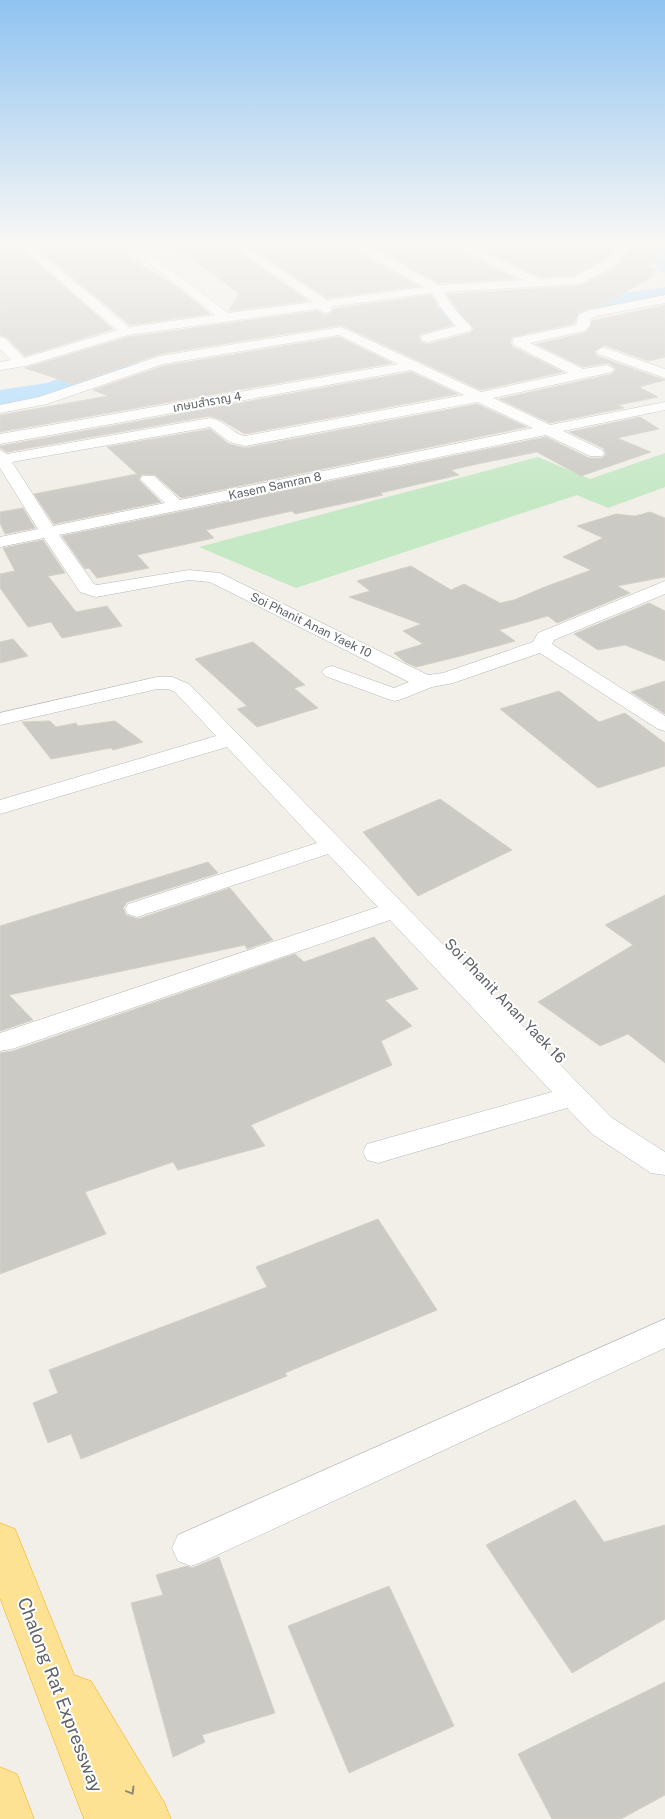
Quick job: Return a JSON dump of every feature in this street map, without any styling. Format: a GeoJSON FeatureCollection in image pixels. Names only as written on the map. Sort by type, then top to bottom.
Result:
{"type":"FeatureCollection","features":[{"type":"Feature","properties":{"kind":"highway","name":"Chalong Rat Expressway"},"geometry":{"type":"LineString","coordinates":[[0,1543],[108,1819]]}},
{"type":"Feature","properties":{"kind":"highway"},"geometry":{"type":"LineString","coordinates":[[34,1629],[147,1819]]}},
{"type":"Feature","properties":{"kind":"highway"},"geometry":{"type":"LineString","coordinates":[[0,1791],[10,1819]]}},
{"type":"Feature","properties":{"kind":"street"},"geometry":{"type":"LineString","coordinates":[[0,366],[21,363],[126,331],[141,329]]}},
{"type":"Feature","properties":{"kind":"street"},"geometry":{"type":"LineString","coordinates":[[0,409],[42,401],[160,360],[327,329]]}},
{"type":"Feature","properties":{"kind":"street"},"geometry":{"type":"LineString","coordinates":[[348,329],[414,365],[596,453]]}},
{"type":"Feature","properties":{"kind":"street"},"geometry":{"type":"LineString","coordinates":[[428,338],[463,329]]}},
{"type":"Feature","properties":{"kind":"street"},"geometry":{"type":"LineString","coordinates":[[576,329],[519,342],[581,374]]}},
{"type":"Feature","properties":{"kind":"street"},"geometry":{"type":"LineString","coordinates":[[0,341],[21,363]]}},
{"type":"Feature","properties":{"kind":"street"},"geometry":{"type":"LineString","coordinates":[[603,351],[665,374]]}},
{"type":"Feature","properties":{"kind":"street","name":"เกษมสำราญ 4"},"geometry":{"type":"LineString","coordinates":[[0,439],[414,365]]}},
{"type":"Feature","properties":{"kind":"street"},"geometry":{"type":"LineString","coordinates":[[2,457],[210,422],[215,423],[237,441],[245,441],[479,397],[607,369]]}},
{"type":"Feature","properties":{"kind":"street","name":"Kasem Samran 8"},"geometry":{"type":"LineString","coordinates":[[0,542],[665,406]]}},
{"type":"Feature","properties":{"kind":"street","name":"Soi Phanit Anan Yaek 10"},"geometry":{"type":"LineString","coordinates":[[2,457],[48,532],[87,588],[96,592],[189,575],[214,577],[428,681]]}},
{"type":"Feature","properties":{"kind":"street"},"geometry":{"type":"LineString","coordinates":[[148,479],[177,506]]}},
{"type":"Feature","properties":{"kind":"street"},"geometry":{"type":"LineString","coordinates":[[542,646],[545,637],[665,587]]}},
{"type":"Feature","properties":{"kind":"street"},"geometry":{"type":"LineString","coordinates":[[332,672],[395,695],[428,681],[446,679],[542,646]]}},
{"type":"Feature","properties":{"kind":"street"},"geometry":{"type":"LineString","coordinates":[[542,646],[665,725]]}},
{"type":"Feature","properties":{"kind":"street"},"geometry":{"type":"LineString","coordinates":[[0,719],[157,683],[172,683],[182,688],[231,739],[339,840],[395,910],[602,1126],[664,1166]]}},
{"type":"Feature","properties":{"kind":"street"},"geometry":{"type":"LineString","coordinates":[[0,807],[231,739]]}},
{"type":"Feature","properties":{"kind":"street"},"geometry":{"type":"LineString","coordinates":[[136,909],[339,840]]}},
{"type":"Feature","properties":{"kind":"street","name":"Soi Phanit Anan Yaek 16"},"geometry":{"type":"LineString","coordinates":[[339,840],[664,1166]]}},
{"type":"Feature","properties":{"kind":"street"},"geometry":{"type":"LineString","coordinates":[[2,1042],[395,910]]}},
{"type":"Feature","properties":{"kind":"street"},"geometry":{"type":"LineString","coordinates":[[378,1152],[574,1096]]}},
{"type":"Feature","properties":{"kind":"street"},"geometry":{"type":"LineString","coordinates":[[191,1548],[665,1333]]}},
{"type":"Feature","properties":{"kind":"green space"},"geometry":{"type":"Polygon","coordinates":[[[665,453],[665,487],[608,508],[577,495],[296,588],[199,547],[538,457],[590,479],[665,453]]]}},
{"type":"Feature","properties":{"kind":"building"},"geometry":{"type":"Polygon","coordinates":[[[0,329],[113,329],[25,356],[6,337],[0,335],[0,329]]]}},
{"type":"Feature","properties":{"kind":"building"},"geometry":{"type":"Polygon","coordinates":[[[187,329],[317,329],[160,354],[73,384],[25,368],[128,337],[187,329]]]}},
{"type":"Feature","properties":{"kind":"building"},"geometry":{"type":"Polygon","coordinates":[[[349,329],[439,329],[421,334],[419,337],[421,342],[428,344],[470,333],[474,329],[549,329],[512,337],[510,343],[513,347],[563,372],[481,390],[349,329]]]}},
{"type":"Feature","properties":{"kind":"building"},"geometry":{"type":"Polygon","coordinates":[[[589,329],[665,329],[665,357],[648,361],[604,345],[594,351],[597,356],[665,380],[639,387],[658,397],[618,405],[624,408],[550,423],[499,399],[612,374],[616,369],[608,363],[583,367],[536,344],[585,333],[589,329]]]}},
{"type":"Feature","properties":{"kind":"building"},"geometry":{"type":"Polygon","coordinates":[[[339,337],[392,363],[0,432],[0,415],[108,396],[93,390],[163,366],[339,337]]]}},
{"type":"Feature","properties":{"kind":"building"},"geometry":{"type":"Polygon","coordinates":[[[411,372],[458,394],[245,434],[210,416],[7,452],[0,448],[0,446],[411,372]]]}},
{"type":"Feature","properties":{"kind":"building"},"geometry":{"type":"Polygon","coordinates":[[[477,404],[527,427],[181,498],[155,475],[142,474],[139,480],[161,502],[54,524],[34,494],[137,474],[107,447],[210,429],[229,444],[245,448],[477,404]]]}},
{"type":"Feature","properties":{"kind":"building"},"geometry":{"type":"Polygon","coordinates":[[[640,417],[659,429],[617,438],[651,452],[581,476],[537,452],[477,464],[451,470],[459,475],[380,493],[383,495],[295,514],[292,511],[206,530],[214,538],[137,555],[149,568],[97,578],[89,568],[85,569],[62,536],[546,437],[589,458],[602,458],[606,454],[603,448],[569,432],[640,417]]]}},
{"type":"Feature","properties":{"kind":"building"},"geometry":{"type":"Polygon","coordinates":[[[23,508],[35,528],[5,534],[0,523],[0,512],[23,508]]]}},
{"type":"Feature","properties":{"kind":"building"},"geometry":{"type":"Polygon","coordinates":[[[650,512],[665,518],[665,577],[617,586],[630,593],[557,623],[548,616],[499,630],[515,641],[416,667],[405,662],[394,653],[423,644],[403,631],[421,624],[349,597],[370,591],[357,581],[411,566],[451,590],[464,584],[500,603],[514,600],[591,570],[563,557],[603,538],[577,526],[616,514],[635,516],[650,512]]]}},
{"type":"Feature","properties":{"kind":"building"},"geometry":{"type":"Polygon","coordinates":[[[43,540],[65,573],[48,576],[76,612],[107,606],[122,626],[62,638],[51,622],[28,627],[0,588],[0,574],[15,571],[3,548],[43,540]]]}},
{"type":"Feature","properties":{"kind":"building"},"geometry":{"type":"Polygon","coordinates":[[[649,603],[665,611],[665,661],[625,645],[598,650],[574,634],[649,603]]]}},
{"type":"Feature","properties":{"kind":"building"},"geometry":{"type":"Polygon","coordinates":[[[13,639],[28,656],[0,663],[0,642],[13,639]]]}},
{"type":"Feature","properties":{"kind":"building"},"geometry":{"type":"Polygon","coordinates":[[[253,642],[305,685],[294,688],[318,708],[257,727],[237,709],[247,706],[195,659],[253,642]]]}},
{"type":"Feature","properties":{"kind":"building"},"geometry":{"type":"Polygon","coordinates":[[[665,681],[665,714],[631,692],[665,681]]]}},
{"type":"Feature","properties":{"kind":"building"},"geometry":{"type":"Polygon","coordinates":[[[559,691],[599,722],[625,713],[665,743],[665,766],[598,788],[500,709],[559,691]]]}},
{"type":"Feature","properties":{"kind":"building"},"geometry":{"type":"Polygon","coordinates":[[[50,721],[56,727],[76,723],[78,726],[115,721],[143,742],[113,750],[111,748],[51,759],[22,722],[50,721]]]}},
{"type":"Feature","properties":{"kind":"building"},"geometry":{"type":"Polygon","coordinates":[[[440,799],[512,850],[418,896],[363,832],[440,799]]]}},
{"type":"Feature","properties":{"kind":"building"},"geometry":{"type":"Polygon","coordinates":[[[208,862],[218,873],[127,902],[123,908],[126,915],[138,919],[230,888],[273,940],[247,949],[245,945],[9,995],[33,1020],[0,1031],[0,926],[208,862]]]}},
{"type":"Feature","properties":{"kind":"building"},"geometry":{"type":"Polygon","coordinates":[[[665,895],[665,1063],[628,1034],[600,1046],[538,1002],[633,945],[605,925],[665,895]]]}},
{"type":"Feature","properties":{"kind":"building"},"geometry":{"type":"Polygon","coordinates":[[[374,937],[418,989],[385,1000],[412,1026],[381,1041],[392,1065],[251,1125],[265,1146],[178,1170],[173,1162],[85,1192],[106,1234],[0,1274],[0,1053],[13,1051],[295,954],[304,962],[374,937]]]}},
{"type":"Feature","properties":{"kind":"building"},"geometry":{"type":"Polygon","coordinates":[[[378,1219],[437,1310],[285,1373],[287,1376],[81,1459],[71,1434],[48,1443],[33,1403],[58,1393],[49,1370],[267,1287],[256,1267],[378,1219]]]}},
{"type":"Feature","properties":{"kind":"building"},"geometry":{"type":"Polygon","coordinates":[[[575,1500],[604,1542],[665,1525],[665,1619],[572,1673],[486,1545],[575,1500]]]}},
{"type":"Feature","properties":{"kind":"building"},"geometry":{"type":"Polygon","coordinates":[[[219,1557],[275,1713],[202,1735],[205,1742],[173,1757],[131,1603],[163,1595],[156,1575],[187,1566],[192,1568],[219,1557]]]}},
{"type":"Feature","properties":{"kind":"building"},"geometry":{"type":"Polygon","coordinates":[[[389,1586],[454,1726],[349,1773],[288,1626],[389,1586]]]}},
{"type":"Feature","properties":{"kind":"building"},"geometry":{"type":"Polygon","coordinates":[[[665,1682],[665,1795],[621,1819],[552,1819],[518,1754],[665,1682]]]}},
{"type":"Feature","properties":{"kind":"waterway"},"geometry":{"type":"LineString","coordinates":[[0,398],[52,390],[127,360]]}}]}
